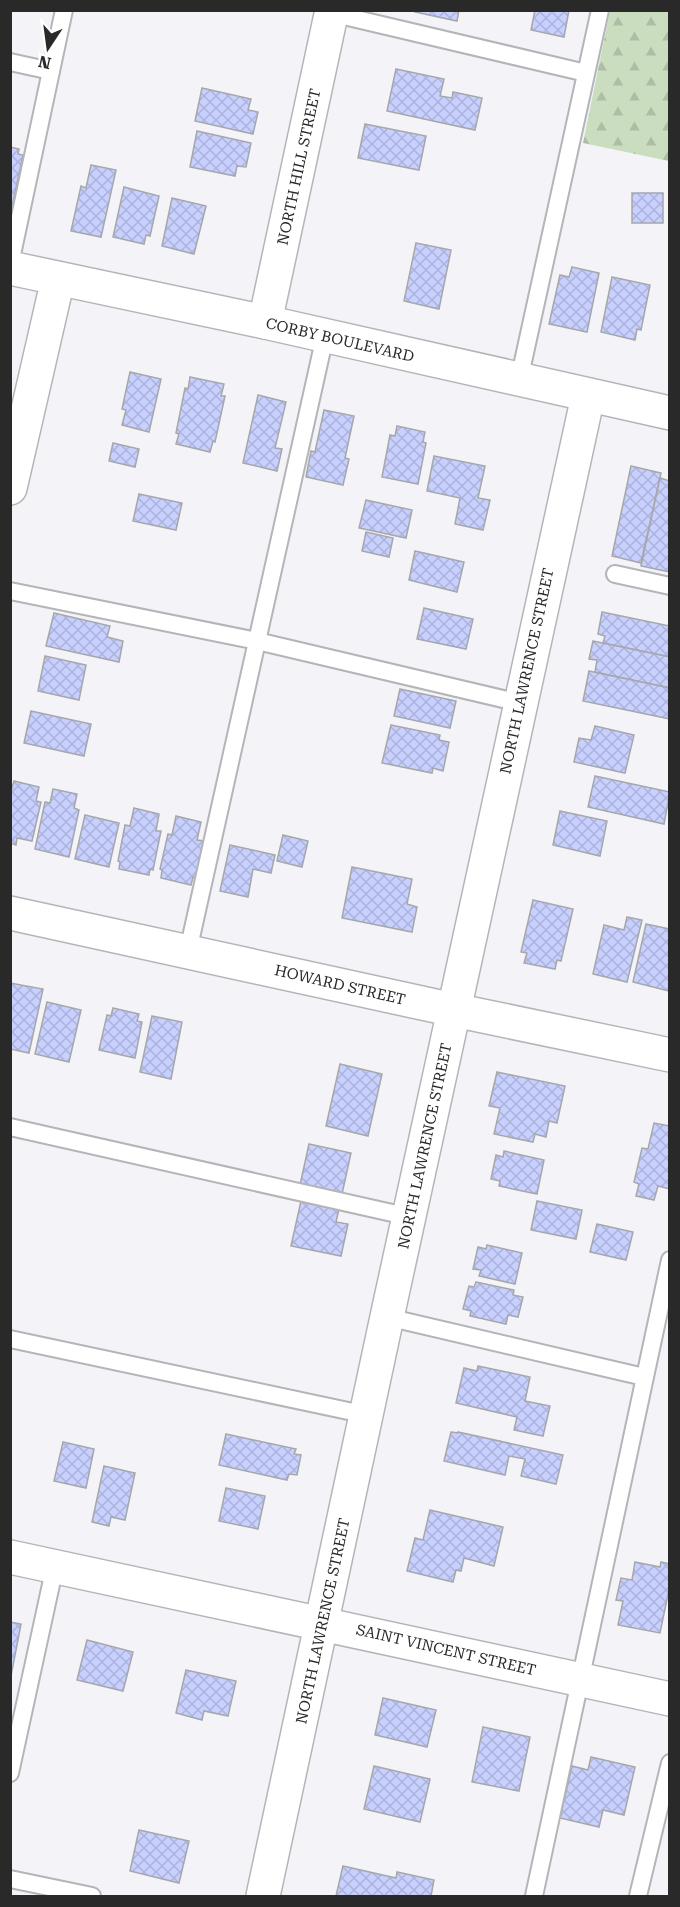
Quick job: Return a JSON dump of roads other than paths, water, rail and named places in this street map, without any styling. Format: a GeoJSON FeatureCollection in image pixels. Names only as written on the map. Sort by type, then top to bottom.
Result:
{"type":"FeatureCollection","features":[{"type":"Feature","properties":{"kind":"street","name":"NORTH HILL STREET"},"geometry":{"type":"LineString","coordinates":[[265,322],[332,12]]}},
{"type":"Feature","properties":{"kind":"street","name":"CORBY BOULEVARD"},"geometry":{"type":"LineString","coordinates":[[10,266],[57,279],[265,322],[669,413]]}},
{"type":"Feature","properties":{"kind":"street"},"geometry":{"type":"LineString","coordinates":[[10,488],[57,279]]}},
{"type":"Feature","properties":{"kind":"street","name":"NORTH LAWRENCE STREET"},"geometry":{"type":"LineString","coordinates":[[263,1896],[588,396]]}},
{"type":"Feature","properties":{"kind":"street","name":"HOWARD STREET"},"geometry":{"type":"LineString","coordinates":[[10,913],[669,1055]]}},
{"type":"Feature","properties":{"kind":"street","name":"SAINT VINCENT STREET"},"geometry":{"type":"LineString","coordinates":[[10,1557],[669,1698]]}},
{"type":"Feature","properties":{"kind":"lane"},"geometry":{"type":"LineString","coordinates":[[10,266],[64,10]]}},
{"type":"Feature","properties":{"kind":"lane"},"geometry":{"type":"LineString","coordinates":[[519,380],[600,10]]}},
{"type":"Feature","properties":{"kind":"lane"},"geometry":{"type":"LineString","coordinates":[[332,12],[586,73]]}},
{"type":"Feature","properties":{"kind":"lane"},"geometry":{"type":"LineString","coordinates":[[10,62],[51,71]]}},
{"type":"Feature","properties":{"kind":"lane"},"geometry":{"type":"LineString","coordinates":[[188,951],[325,336]]}},
{"type":"Feature","properties":{"kind":"lane"},"geometry":{"type":"LineString","coordinates":[[615,574],[669,586]]}},
{"type":"Feature","properties":{"kind":"lane"},"geometry":{"type":"LineString","coordinates":[[10,591],[257,641],[520,703]]}},
{"type":"Feature","properties":{"kind":"lane"},"geometry":{"type":"LineString","coordinates":[[10,1127],[410,1217]]}},
{"type":"Feature","properties":{"kind":"lane"},"geometry":{"type":"LineString","coordinates":[[534,1896],[669,1260]]}},
{"type":"Feature","properties":{"kind":"lane"},"geometry":{"type":"LineString","coordinates":[[387,1317],[644,1377]]}},
{"type":"Feature","properties":{"kind":"lane"},"geometry":{"type":"LineString","coordinates":[[10,1339],[367,1415]]}},
{"type":"Feature","properties":{"kind":"lane"},"geometry":{"type":"LineString","coordinates":[[10,1773],[55,1566]]}},
{"type":"Feature","properties":{"kind":"lane"},"geometry":{"type":"LineString","coordinates":[[638,1896],[669,1763]]}},
{"type":"Feature","properties":{"kind":"lane"},"geometry":{"type":"LineString","coordinates":[[10,1879],[92,1896]]}}]}
